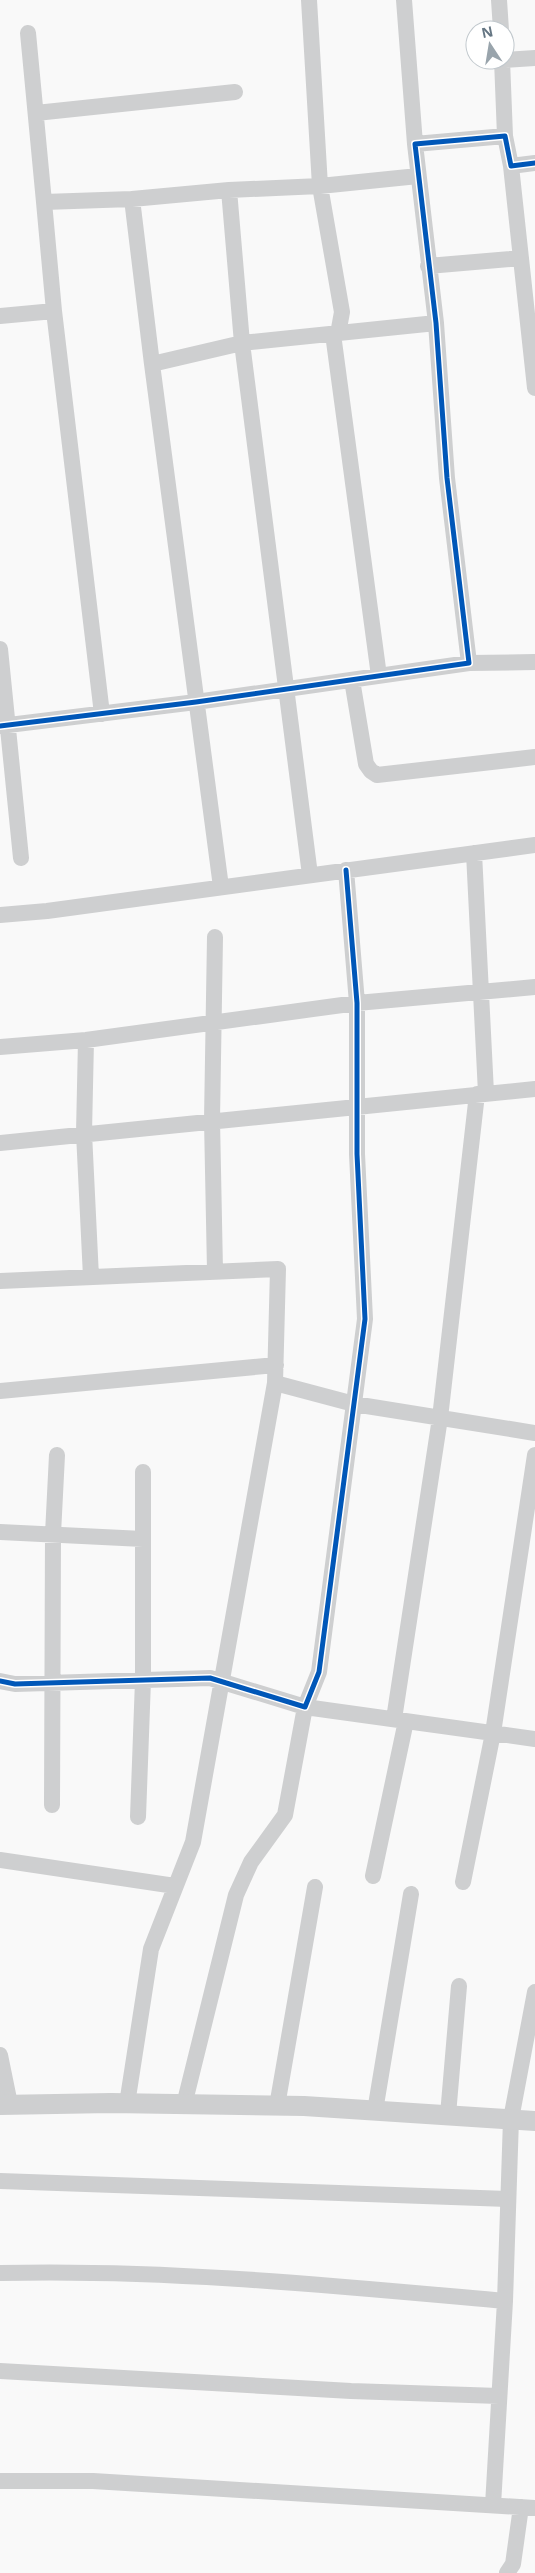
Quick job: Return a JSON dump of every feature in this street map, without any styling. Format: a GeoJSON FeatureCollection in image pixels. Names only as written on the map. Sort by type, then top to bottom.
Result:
{"type":"FeatureCollection","features":[{"type":"Feature","properties":{"kind":"street"},"geometry":{"type":"LineString","coordinates":[[308,0],[320,186],[342,312],[336,334],[379,676]]}},
{"type":"Feature","properties":{"kind":"street"},"geometry":{"type":"LineString","coordinates":[[404,0],[418,176],[436,324],[447,478],[469,663]]}},
{"type":"Feature","properties":{"kind":"street"},"geometry":{"type":"LineString","coordinates":[[499,0],[500,20]]}},
{"type":"Feature","properties":{"kind":"street"},"geometry":{"type":"LineString","coordinates":[[28,33],[54,311],[102,714]]}},
{"type":"Feature","properties":{"kind":"street"},"geometry":{"type":"LineString","coordinates":[[515,59],[535,58]]}},
{"type":"Feature","properties":{"kind":"street"},"geometry":{"type":"LineString","coordinates":[[503,70],[505,136],[511,166],[521,258],[532,323],[535,388]]}},
{"type":"Feature","properties":{"kind":"street"},"geometry":{"type":"LineString","coordinates":[[36,114],[235,92]]}},
{"type":"Feature","properties":{"kind":"street"},"geometry":{"type":"LineString","coordinates":[[415,144],[505,136]]}},
{"type":"Feature","properties":{"kind":"street"},"geometry":{"type":"LineString","coordinates":[[511,166],[535,163]]}},
{"type":"Feature","properties":{"kind":"street"},"geometry":{"type":"LineString","coordinates":[[44,202],[132,199],[229,190],[320,186],[418,176]]}},
{"type":"Feature","properties":{"kind":"street"},"geometry":{"type":"LineString","coordinates":[[229,190],[242,344],[284,690],[310,875]]}},
{"type":"Feature","properties":{"kind":"street"},"geometry":{"type":"LineString","coordinates":[[132,199],[220,887]]}},
{"type":"Feature","properties":{"kind":"street"},"geometry":{"type":"LineString","coordinates":[[428,266],[521,258]]}},
{"type":"Feature","properties":{"kind":"street"},"geometry":{"type":"LineString","coordinates":[[0,316],[54,311]]}},
{"type":"Feature","properties":{"kind":"street"},"geometry":{"type":"LineString","coordinates":[[152,364],[242,344],[436,324]]}},
{"type":"Feature","properties":{"kind":"street"},"geometry":{"type":"LineString","coordinates":[[0,649],[5,726],[21,858]]}},
{"type":"Feature","properties":{"kind":"street"},"geometry":{"type":"LineString","coordinates":[[5,726],[196,702],[469,663],[535,662]]}},
{"type":"Feature","properties":{"kind":"street"},"geometry":{"type":"LineString","coordinates":[[352,680],[366,764],[370,771],[377,775],[535,757]]}},
{"type":"Feature","properties":{"kind":"street"},"geometry":{"type":"LineString","coordinates":[[0,915],[47,911],[535,845]]}},
{"type":"Feature","properties":{"kind":"street"},"geometry":{"type":"LineString","coordinates":[[373,1876],[400,1720],[482,1094],[482,992],[474,853]]}},
{"type":"Feature","properties":{"kind":"street"},"geometry":{"type":"LineString","coordinates":[[184,2105],[236,1895],[251,1862],[285,1815],[305,1707],[319,1672],[365,1318],[357,1154],[357,1003],[346,870]]}},
{"type":"Feature","properties":{"kind":"street"},"geometry":{"type":"LineString","coordinates":[[215,937],[212,1023],[215,1271]]}},
{"type":"Feature","properties":{"kind":"street"},"geometry":{"type":"LineString","coordinates":[[0,1048],[86,1040],[357,1003],[535,987]]}},
{"type":"Feature","properties":{"kind":"street"},"geometry":{"type":"LineString","coordinates":[[86,1040],[84,1133],[91,1277]]}},
{"type":"Feature","properties":{"kind":"street"},"geometry":{"type":"LineString","coordinates":[[0,1143],[357,1105],[535,1089]]}},
{"type":"Feature","properties":{"kind":"street"},"geometry":{"type":"LineString","coordinates":[[0,1281],[278,1269],[275,1382],[220,1681],[193,1842],[151,1949],[127,2104]]}},
{"type":"Feature","properties":{"kind":"street"},"geometry":{"type":"LineString","coordinates":[[0,1391],[276,1366]]}},
{"type":"Feature","properties":{"kind":"street"},"geometry":{"type":"LineString","coordinates":[[275,1382],[354,1404],[535,1433]]}},
{"type":"Feature","properties":{"kind":"street"},"geometry":{"type":"LineString","coordinates":[[52,1804],[53,1534],[57,1455]]}},
{"type":"Feature","properties":{"kind":"street"},"geometry":{"type":"LineString","coordinates":[[463,1882],[493,1733],[535,1455]]}},
{"type":"Feature","properties":{"kind":"street"},"geometry":{"type":"LineString","coordinates":[[138,1817],[143,1680],[144,1472]]}},
{"type":"Feature","properties":{"kind":"street"},"geometry":{"type":"LineString","coordinates":[[0,1532],[143,1539]]}},
{"type":"Feature","properties":{"kind":"street"},"geometry":{"type":"LineString","coordinates":[[0,1681],[15,1684],[210,1678],[305,1707],[535,1739]]}},
{"type":"Feature","properties":{"kind":"street"},"geometry":{"type":"LineString","coordinates":[[0,1860],[176,1886]]}},
{"type":"Feature","properties":{"kind":"street"},"geometry":{"type":"LineString","coordinates":[[277,2106],[315,1887]]}},
{"type":"Feature","properties":{"kind":"street"},"geometry":{"type":"LineString","coordinates":[[375,2111],[412,1894]]}},
{"type":"Feature","properties":{"kind":"street"},"geometry":{"type":"LineString","coordinates":[[448,2115],[459,1986]]}},
{"type":"Feature","properties":{"kind":"street"},"geometry":{"type":"LineString","coordinates":[[492,2505],[505,2301],[511,2119],[535,1992]]}},
{"type":"Feature","properties":{"kind":"street"},"geometry":{"type":"LineString","coordinates":[[0,2055],[5,2105],[277,2106],[535,2121]]}},
{"type":"Feature","properties":{"kind":"street"},"geometry":{"type":"LineString","coordinates":[[0,2181],[508,2199]]}},
{"type":"Feature","properties":{"kind":"street"},"geometry":{"type":"LineString","coordinates":[[0,2273],[85,2271],[266,2281],[505,2301]]}},
{"type":"Feature","properties":{"kind":"street"},"geometry":{"type":"LineString","coordinates":[[0,2371],[351,2391],[499,2396]]}},
{"type":"Feature","properties":{"kind":"street"},"geometry":{"type":"LineString","coordinates":[[0,2481],[93,2481],[528,2508],[513,2564],[507,2573]]}},
{"type":"Feature","properties":{"kind":"cycle path"},"geometry":{"type":"LineString","coordinates":[[0,726],[196,702],[469,663],[447,478],[436,323],[415,144],[505,136],[511,166],[535,163]]}},
{"type":"Feature","properties":{"kind":"cycle path"},"geometry":{"type":"LineString","coordinates":[[0,1681],[15,1684],[210,1678],[305,1707],[319,1672],[365,1319],[357,1154],[357,1003],[346,870]]}}]}
